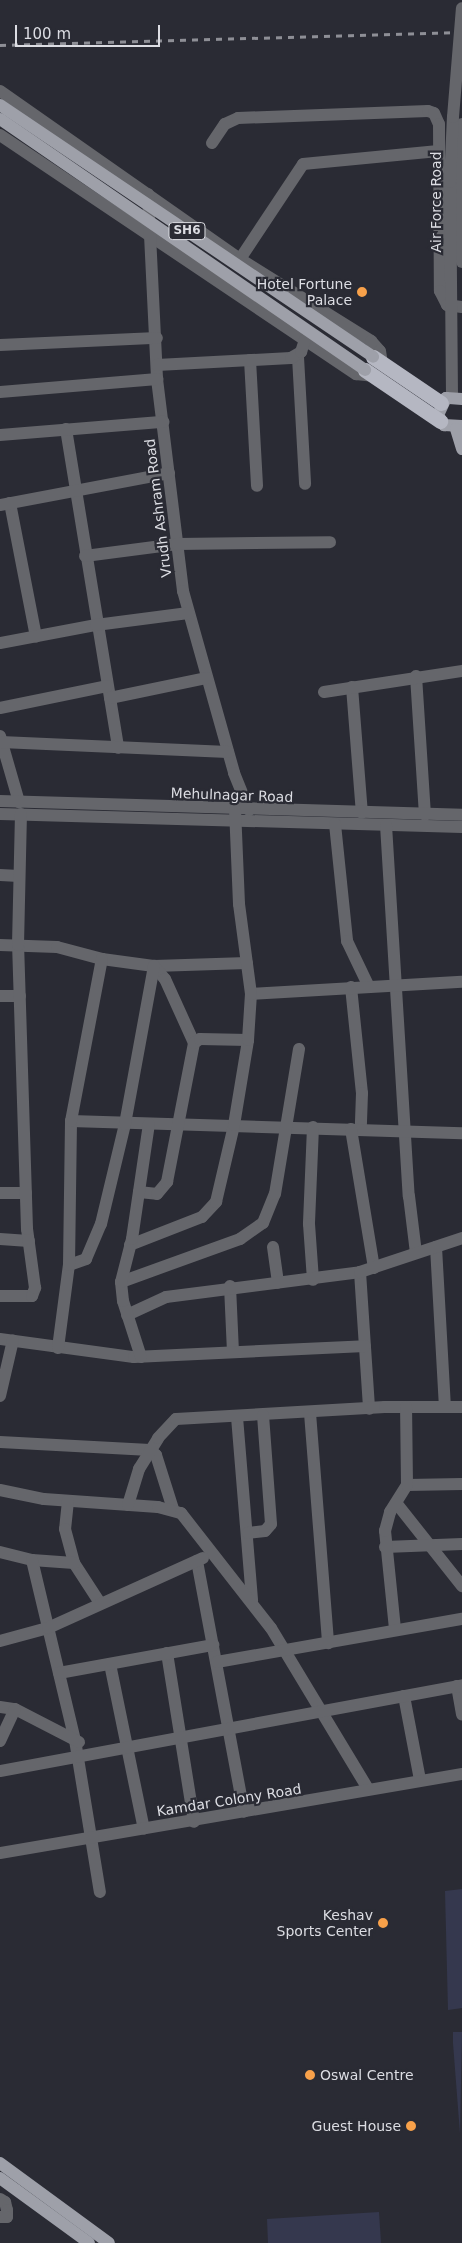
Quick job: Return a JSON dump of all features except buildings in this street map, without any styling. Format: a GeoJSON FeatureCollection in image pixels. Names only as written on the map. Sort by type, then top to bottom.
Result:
{"type":"FeatureCollection","features":[{"type":"Feature","properties":{"kind":"highway","name":"SH6"},"geometry":{"type":"LineString","coordinates":[[374,367],[452,399]]}},
{"type":"Feature","properties":{"kind":"highway","name":"SH6"},"geometry":{"type":"LineString","coordinates":[[374,367],[440,421]]}},
{"type":"Feature","properties":{"kind":"main road","name":"SH6"},"geometry":{"type":"LineString","coordinates":[[0,105],[374,367]]}},
{"type":"Feature","properties":{"kind":"main road","name":"SH6"},"geometry":{"type":"LineString","coordinates":[[0,119],[374,367]]}},
{"type":"Feature","properties":{"kind":"main road"},"geometry":{"type":"LineString","coordinates":[[440,421],[452,399]]}},
{"type":"Feature","properties":{"kind":"main road","name":"SH6"},"geometry":{"type":"LineString","coordinates":[[440,421],[459,428],[462,449]]}},
{"type":"Feature","properties":{"kind":"main road"},"geometry":{"type":"LineString","coordinates":[[0,2163],[109,2243]]}},
{"type":"Feature","properties":{"kind":"main road"},"geometry":{"type":"LineString","coordinates":[[0,2178],[89,2243]]}},
{"type":"Feature","properties":{"kind":"street","name":"Air Force Road"},"geometry":{"type":"LineString","coordinates":[[452,399],[457,306],[450,182],[457,120],[462,8]]}},
{"type":"Feature","properties":{"kind":"street"},"geometry":{"type":"LineString","coordinates":[[0,91],[240,259],[371,341],[380,351],[374,367],[356,374],[0,135]]}},
{"type":"Feature","properties":{"kind":"street"},"geometry":{"type":"LineString","coordinates":[[212,143],[224,124],[238,118],[428,111],[437,118],[440,291],[442,300],[457,306]]}},
{"type":"Feature","properties":{"kind":"street","name":"Air Force Road"},"geometry":{"type":"LineString","coordinates":[[457,120],[462,262]]}},
{"type":"Feature","properties":{"kind":"street"},"geometry":{"type":"LineString","coordinates":[[240,259],[303,164],[438,150]]}},
{"type":"Feature","properties":{"kind":"street","name":"Vrudh Ashram Road"},"geometry":{"type":"LineString","coordinates":[[148,194],[157,338],[157,380],[177,544],[188,613],[228,752],[249,810]]}},
{"type":"Feature","properties":{"kind":"street"},"geometry":{"type":"LineString","coordinates":[[0,344],[157,338]]}},
{"type":"Feature","properties":{"kind":"street"},"geometry":{"type":"LineString","coordinates":[[305,340],[298,357],[305,484]]}},
{"type":"Feature","properties":{"kind":"street"},"geometry":{"type":"LineString","coordinates":[[157,365],[298,357]]}},
{"type":"Feature","properties":{"kind":"street"},"geometry":{"type":"LineString","coordinates":[[250,360],[258,486]]}},
{"type":"Feature","properties":{"kind":"street"},"geometry":{"type":"LineString","coordinates":[[0,392],[157,380]]}},
{"type":"Feature","properties":{"kind":"street"},"geometry":{"type":"LineString","coordinates":[[0,434],[163,422]]}},
{"type":"Feature","properties":{"kind":"street"},"geometry":{"type":"LineString","coordinates":[[66,429],[96,625],[118,748]]}},
{"type":"Feature","properties":{"kind":"street"},"geometry":{"type":"LineString","coordinates":[[36,637],[5,504],[168,473]]}},
{"type":"Feature","properties":{"kind":"street"},"geometry":{"type":"LineString","coordinates":[[85,556],[177,544],[330,542]]}},
{"type":"Feature","properties":{"kind":"street"},"geometry":{"type":"LineString","coordinates":[[0,643],[96,625],[188,613]]}},
{"type":"Feature","properties":{"kind":"street"},"geometry":{"type":"LineString","coordinates":[[324,692],[416,676],[462,671]]}},
{"type":"Feature","properties":{"kind":"street"},"geometry":{"type":"LineString","coordinates":[[416,676],[425,815]]}},
{"type":"Feature","properties":{"kind":"street"},"geometry":{"type":"LineString","coordinates":[[0,708],[207,678]]}},
{"type":"Feature","properties":{"kind":"street"},"geometry":{"type":"LineString","coordinates":[[352,687],[362,813]]}},
{"type":"Feature","properties":{"kind":"street"},"geometry":{"type":"LineString","coordinates":[[0,1296],[26,1298],[35,1293],[26,1193],[18,945],[20,808],[1,739],[118,748],[228,752]]}},
{"type":"Feature","properties":{"kind":"street","name":"Mehulnagar Road"},"geometry":{"type":"LineString","coordinates":[[0,801],[20,808],[235,815],[336,824],[462,827]]}},
{"type":"Feature","properties":{"kind":"street","name":"Mehulnagar Road"},"geometry":{"type":"LineString","coordinates":[[0,814],[20,808]]}},
{"type":"Feature","properties":{"kind":"street","name":"Mehulnagar Road"},"geometry":{"type":"LineString","coordinates":[[235,815],[249,810],[462,815]]}},
{"type":"Feature","properties":{"kind":"street"},"geometry":{"type":"LineString","coordinates":[[130,1245],[202,1217],[213,1209],[234,1125],[248,1040],[251,994],[238,904],[235,815]]}},
{"type":"Feature","properties":{"kind":"street"},"geometry":{"type":"LineString","coordinates":[[336,824],[347,941],[369,987]]}},
{"type":"Feature","properties":{"kind":"street"},"geometry":{"type":"LineString","coordinates":[[386,825],[416,1253]]}},
{"type":"Feature","properties":{"kind":"street"},"geometry":{"type":"LineString","coordinates":[[0,875],[19,876]]}},
{"type":"Feature","properties":{"kind":"street"},"geometry":{"type":"LineString","coordinates":[[0,945],[57,947],[102,959],[154,966],[247,963]]}},
{"type":"Feature","properties":{"kind":"street"},"geometry":{"type":"LineString","coordinates":[[58,1348],[70,1265],[71,1121],[102,959]]}},
{"type":"Feature","properties":{"kind":"street"},"geometry":{"type":"LineString","coordinates":[[139,1192],[157,1194],[163,1190],[194,1043],[165,979],[154,966]]}},
{"type":"Feature","properties":{"kind":"street"},"geometry":{"type":"LineString","coordinates":[[70,1265],[86,1260],[93,1250],[125,1124],[154,966]]}},
{"type":"Feature","properties":{"kind":"street"},"geometry":{"type":"LineString","coordinates":[[251,994],[462,982]]}},
{"type":"Feature","properties":{"kind":"street"},"geometry":{"type":"LineString","coordinates":[[351,988],[362,1093],[356,1129],[374,1268]]}},
{"type":"Feature","properties":{"kind":"street"},"geometry":{"type":"LineString","coordinates":[[0,996],[20,996]]}},
{"type":"Feature","properties":{"kind":"street"},"geometry":{"type":"LineString","coordinates":[[194,1043],[200,1039],[248,1040]]}},
{"type":"Feature","properties":{"kind":"street"},"geometry":{"type":"LineString","coordinates":[[122,1282],[240,1239],[256,1230],[269,1213],[275,1194],[299,1049]]}},
{"type":"Feature","properties":{"kind":"street"},"geometry":{"type":"LineString","coordinates":[[71,1121],[125,1124],[287,1126],[462,1133]]}},
{"type":"Feature","properties":{"kind":"street"},"geometry":{"type":"LineString","coordinates":[[141,1357],[127,1315],[122,1282],[130,1245],[149,1124]]}},
{"type":"Feature","properties":{"kind":"street"},"geometry":{"type":"LineString","coordinates":[[313,1127],[309,1224],[313,1280]]}},
{"type":"Feature","properties":{"kind":"street"},"geometry":{"type":"LineString","coordinates":[[0,1193],[26,1193]]}},
{"type":"Feature","properties":{"kind":"street"},"geometry":{"type":"LineString","coordinates":[[127,1315],[166,1297],[230,1286],[313,1280],[360,1272],[462,1238]]}},
{"type":"Feature","properties":{"kind":"street"},"geometry":{"type":"LineString","coordinates":[[0,1239],[29,1240]]}},
{"type":"Feature","properties":{"kind":"street"},"geometry":{"type":"LineString","coordinates":[[273,1247],[278,1283]]}},
{"type":"Feature","properties":{"kind":"street"},"geometry":{"type":"LineString","coordinates":[[436,1247],[445,1407]]}},
{"type":"Feature","properties":{"kind":"street"},"geometry":{"type":"LineString","coordinates":[[360,1272],[369,1409]]}},
{"type":"Feature","properties":{"kind":"street"},"geometry":{"type":"LineString","coordinates":[[230,1286],[233,1352]]}},
{"type":"Feature","properties":{"kind":"street"},"geometry":{"type":"LineString","coordinates":[[0,1396],[6,1339],[58,1348],[141,1357],[365,1346]]}},
{"type":"Feature","properties":{"kind":"street"},"geometry":{"type":"LineString","coordinates":[[128,1505],[134,1480],[150,1450],[176,1419],[406,1407],[462,1407]]}},
{"type":"Feature","properties":{"kind":"street"},"geometry":{"type":"LineString","coordinates":[[395,1629],[385,1547],[386,1521],[407,1485],[406,1407]]}},
{"type":"Feature","properties":{"kind":"street"},"geometry":{"type":"LineString","coordinates":[[310,1413],[328,1643]]}},
{"type":"Feature","properties":{"kind":"street"},"geometry":{"type":"LineString","coordinates":[[248,1533],[265,1531],[271,1524],[263,1415]]}},
{"type":"Feature","properties":{"kind":"street"},"geometry":{"type":"LineString","coordinates":[[237,1417],[252,1600]]}},
{"type":"Feature","properties":{"kind":"street"},"geometry":{"type":"LineString","coordinates":[[0,1442],[150,1450],[156,1455],[173,1509]]}},
{"type":"Feature","properties":{"kind":"street"},"geometry":{"type":"LineString","coordinates":[[407,1485],[462,1484]]}},
{"type":"Feature","properties":{"kind":"street"},"geometry":{"type":"LineString","coordinates":[[0,1490],[68,1501],[173,1509],[189,1519],[212,1553],[252,1600],[324,1712],[368,1789]]}},
{"type":"Feature","properties":{"kind":"street"},"geometry":{"type":"LineString","coordinates":[[68,1501],[65,1528],[74,1563],[100,1602]]}},
{"type":"Feature","properties":{"kind":"street"},"geometry":{"type":"LineString","coordinates":[[397,1504],[462,1586]]}},
{"type":"Feature","properties":{"kind":"street"},"geometry":{"type":"LineString","coordinates":[[385,1547],[462,1544]]}},
{"type":"Feature","properties":{"kind":"street"},"geometry":{"type":"LineString","coordinates":[[0,1552],[32,1560],[74,1563]]}},
{"type":"Feature","properties":{"kind":"street"},"geometry":{"type":"LineString","coordinates":[[0,1641],[48,1628],[100,1602],[212,1553]]}},
{"type":"Feature","properties":{"kind":"street"},"geometry":{"type":"LineString","coordinates":[[32,1560],[75,1740],[100,1892]]}},
{"type":"Feature","properties":{"kind":"street"},"geometry":{"type":"LineString","coordinates":[[197,1561],[244,1812]]}},
{"type":"Feature","properties":{"kind":"street"},"geometry":{"type":"LineString","coordinates":[[217,1662],[286,1652],[395,1629],[462,1618]]}},
{"type":"Feature","properties":{"kind":"street"},"geometry":{"type":"LineString","coordinates":[[59,1673],[214,1645]]}},
{"type":"Feature","properties":{"kind":"street"},"geometry":{"type":"LineString","coordinates":[[167,1653],[194,1822]]}},
{"type":"Feature","properties":{"kind":"street"},"geometry":{"type":"LineString","coordinates":[[110,1664],[144,1829]]}},
{"type":"Feature","properties":{"kind":"street"},"geometry":{"type":"LineString","coordinates":[[0,1771],[95,1751],[324,1712],[460,1686],[462,1715]]}},
{"type":"Feature","properties":{"kind":"street"},"geometry":{"type":"LineString","coordinates":[[404,1696],[420,1780]]}},
{"type":"Feature","properties":{"kind":"street"},"geometry":{"type":"LineString","coordinates":[[0,1707],[15,1709],[95,1751]]}},
{"type":"Feature","properties":{"kind":"street"},"geometry":{"type":"LineString","coordinates":[[0,1741],[15,1709]]}},
{"type":"Feature","properties":{"kind":"street","name":"Kamdar Colony Road"},"geometry":{"type":"LineString","coordinates":[[0,1853],[194,1822],[368,1789],[462,1774]]}},
{"type":"Feature","properties":{"kind":"street"},"geometry":{"type":"LineString","coordinates":[[0,2199],[5,2202],[7,2210],[7,2217],[0,2217]]}},
{"type":"Feature","properties":{"kind":"shaded area"},"geometry":{"type":"Polygon","coordinates":[[[462,1889],[462,2008],[448,2010],[445,1891],[462,1889]]]}},
{"type":"Feature","properties":{"kind":"shaded area"},"geometry":{"type":"Polygon","coordinates":[[[453,2032],[462,2032],[460,2134],[453,2043],[453,2032]]]}},
{"type":"Feature","properties":{"kind":"shaded area"},"geometry":{"type":"Polygon","coordinates":[[[379,2212],[381,2243],[268,2243],[267,2219],[379,2212]]]}},
{"type":"Feature","properties":{"kind":"railway"},"geometry":{"type":"LineString","coordinates":[[0,45],[462,32]]}},
{"type":"Feature","properties":{"kind":"place","name":"Hotel Fortune Palace"},"geometry":{"type":"Point","coordinates":[362,292]}},
{"type":"Feature","properties":{"kind":"place","name":"Keshav Sports Center"},"geometry":{"type":"Point","coordinates":[383,1923]}},
{"type":"Feature","properties":{"kind":"place","name":"Oswal Centre"},"geometry":{"type":"Point","coordinates":[310,2075]}},
{"type":"Feature","properties":{"kind":"place","name":"Guest House"},"geometry":{"type":"Point","coordinates":[411,2126]}}]}
